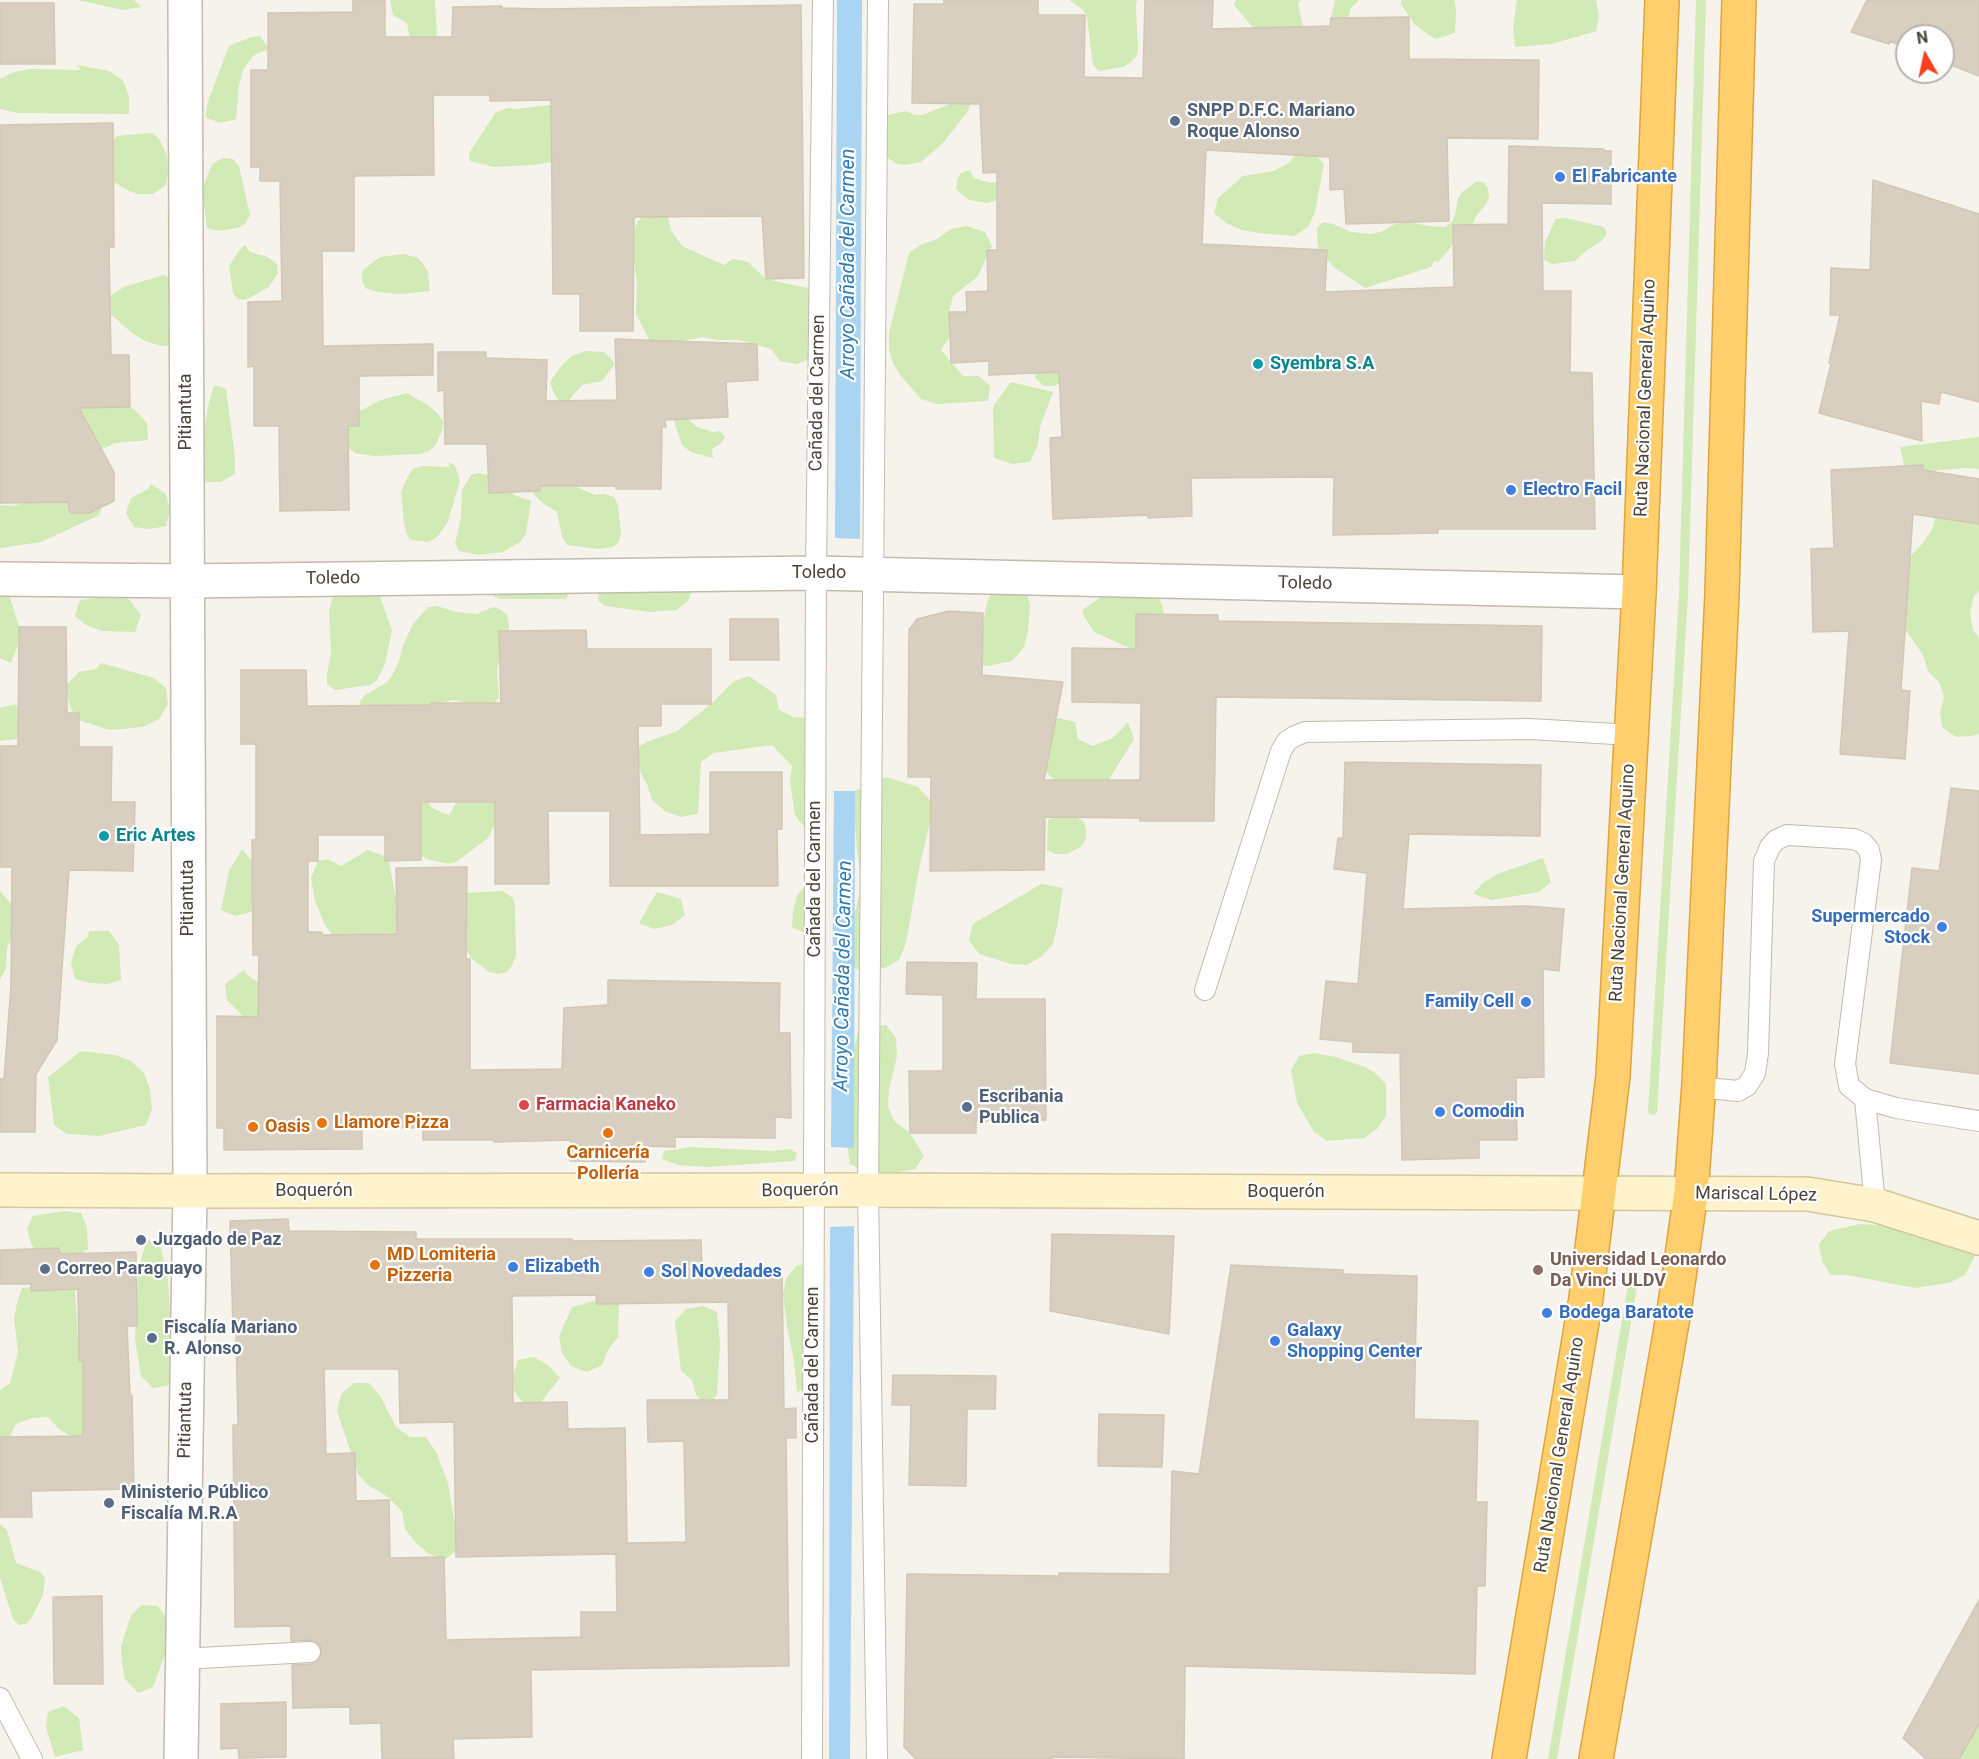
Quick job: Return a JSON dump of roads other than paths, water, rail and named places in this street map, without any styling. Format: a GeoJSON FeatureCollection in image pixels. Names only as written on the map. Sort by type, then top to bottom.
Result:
{"type":"FeatureCollection","features":[{"type":"Feature","properties":{"kind":"highway","name":"Ruta Nacional General Aquino"},"geometry":{"type":"LineString","coordinates":[[1509,1759],[1586,1298],[1613,1076],[1639,592],[1662,0]]}},
{"type":"Feature","properties":{"kind":"highway"},"geometry":{"type":"LineString","coordinates":[[1596,1759],[1674,1311],[1691,1193],[1722,582],[1738,0]]}},
{"type":"Feature","properties":{"kind":"street","name":"Pitiantuta"},"geometry":{"type":"LineString","coordinates":[[181,1759],[190,1191],[185,0]]}},
{"type":"Feature","properties":{"kind":"street","name":"Toledo"},"geometry":{"type":"LineString","coordinates":[[0,579],[187,581],[873,573],[1639,592]]}},
{"type":"Feature","properties":{"kind":"street","name":"Boquerón"},"geometry":{"type":"LineString","coordinates":[[0,1190],[863,1190],[1599,1194]]}},
{"type":"Feature","properties":{"kind":"street","name":"Mariscal López"},"geometry":{"type":"LineString","coordinates":[[1599,1194],[1807,1194],[1875,1205],[1979,1238]]}},
{"type":"Feature","properties":{"kind":"lane","name":"Cañada del Carmen"},"geometry":{"type":"LineString","coordinates":[[812,1759],[817,1191],[816,573],[823,0]]}},
{"type":"Feature","properties":{"kind":"lane"},"geometry":{"type":"LineString","coordinates":[[877,1759],[863,1190],[873,573],[878,0]]}},
{"type":"Feature","properties":{"kind":"lane"},"geometry":{"type":"LineString","coordinates":[[1204,990],[1281,751],[1287,741],[1295,736],[1305,732],[1530,729],[1631,735]]}},
{"type":"Feature","properties":{"kind":"lane"},"geometry":{"type":"LineString","coordinates":[[1698,1087],[1738,1090],[1747,1086],[1755,1073],[1758,1053],[1764,861],[1770,847],[1776,840],[1787,836],[1854,839],[1863,843],[1869,850],[1871,860],[1845,1065],[1849,1086],[1865,1099],[1896,1108],[1979,1121]]}},
{"type":"Feature","properties":{"kind":"lane"},"geometry":{"type":"LineString","coordinates":[[1865,1099],[1875,1205]]}},
{"type":"Feature","properties":{"kind":"lane"},"geometry":{"type":"LineString","coordinates":[[182,1659],[310,1652]]}},
{"type":"Feature","properties":{"kind":"lane"},"geometry":{"type":"LineString","coordinates":[[0,1698],[32,1759]]}},
{"type":"Feature","properties":{"kind":"water","name":"Arroyo Cañada del Carmen"},"geometry":{"type":"Polygon","coordinates":[[[837,0],[862,0],[860,539],[835,538],[837,0]]]}},
{"type":"Feature","properties":{"kind":"water","name":"Arroyo Cañada del Carmen"},"geometry":{"type":"Polygon","coordinates":[[[834,791],[855,791],[854,1148],[831,1147],[834,791]]]}},
{"type":"Feature","properties":{"kind":"water"},"geometry":{"type":"Polygon","coordinates":[[[854,1226],[850,1759],[829,1759],[830,1227],[854,1226]]]}},
{"type":"Feature","properties":{"kind":"place","name":"SNPP D.F.C. Mariano Roque Alonso"},"geometry":{"type":"Point","coordinates":[1175,121]}},
{"type":"Feature","properties":{"kind":"place","name":"El Fabricante"},"geometry":{"type":"Point","coordinates":[1560,177]}},
{"type":"Feature","properties":{"kind":"place","name":"Syembra S.A"},"geometry":{"type":"Point","coordinates":[1258,364]}},
{"type":"Feature","properties":{"kind":"place","name":"Electro Facil"},"geometry":{"type":"Point","coordinates":[1511,490]}},
{"type":"Feature","properties":{"kind":"place","name":"Eric Artes"},"geometry":{"type":"Point","coordinates":[104,836]}},
{"type":"Feature","properties":{"kind":"place","name":"Supermercado Stock"},"geometry":{"type":"Point","coordinates":[1942,927]}},
{"type":"Feature","properties":{"kind":"place","name":"Family Cell"},"geometry":{"type":"Point","coordinates":[1526,1002]}},
{"type":"Feature","properties":{"kind":"place","name":"Farmacia Kaneko"},"geometry":{"type":"Point","coordinates":[524,1105]}},
{"type":"Feature","properties":{"kind":"place","name":"Escribania Publica"},"geometry":{"type":"Point","coordinates":[967,1107]}},
{"type":"Feature","properties":{"kind":"place","name":"Comodin"},"geometry":{"type":"Point","coordinates":[1440,1112]}},
{"type":"Feature","properties":{"kind":"place","name":"Llamore Pizza"},"geometry":{"type":"Point","coordinates":[322,1123]}},
{"type":"Feature","properties":{"kind":"place","name":"Oasis"},"geometry":{"type":"Point","coordinates":[253,1127]}},
{"type":"Feature","properties":{"kind":"place","name":"Carnicería Pollería"},"geometry":{"type":"Point","coordinates":[608,1133]}},
{"type":"Feature","properties":{"kind":"place","name":"Juzgado de Paz"},"geometry":{"type":"Point","coordinates":[141,1240]}},
{"type":"Feature","properties":{"kind":"place","name":"MD Lomiteria Pizzeria"},"geometry":{"type":"Point","coordinates":[375,1265]}},
{"type":"Feature","properties":{"kind":"place","name":"Elizabeth"},"geometry":{"type":"Point","coordinates":[513,1267]}},
{"type":"Feature","properties":{"kind":"place","name":"Correo Paraguayo"},"geometry":{"type":"Point","coordinates":[45,1269]}},
{"type":"Feature","properties":{"kind":"place","name":"Universidad Leonardo Da Vinci ULDV"},"geometry":{"type":"Point","coordinates":[1538,1270]}},
{"type":"Feature","properties":{"kind":"place","name":"Sol Novedades"},"geometry":{"type":"Point","coordinates":[649,1272]}},
{"type":"Feature","properties":{"kind":"place","name":"Bodega Baratote"},"geometry":{"type":"Point","coordinates":[1547,1313]}},
{"type":"Feature","properties":{"kind":"place","name":"Fiscalía Mariano R. Alonso"},"geometry":{"type":"Point","coordinates":[152,1338]}},
{"type":"Feature","properties":{"kind":"place","name":"Galaxy Shopping Center"},"geometry":{"type":"Point","coordinates":[1275,1341]}},
{"type":"Feature","properties":{"kind":"place","name":"Ministerio Público Fiscalía M.R.A"},"geometry":{"type":"Point","coordinates":[109,1503]}}]}
